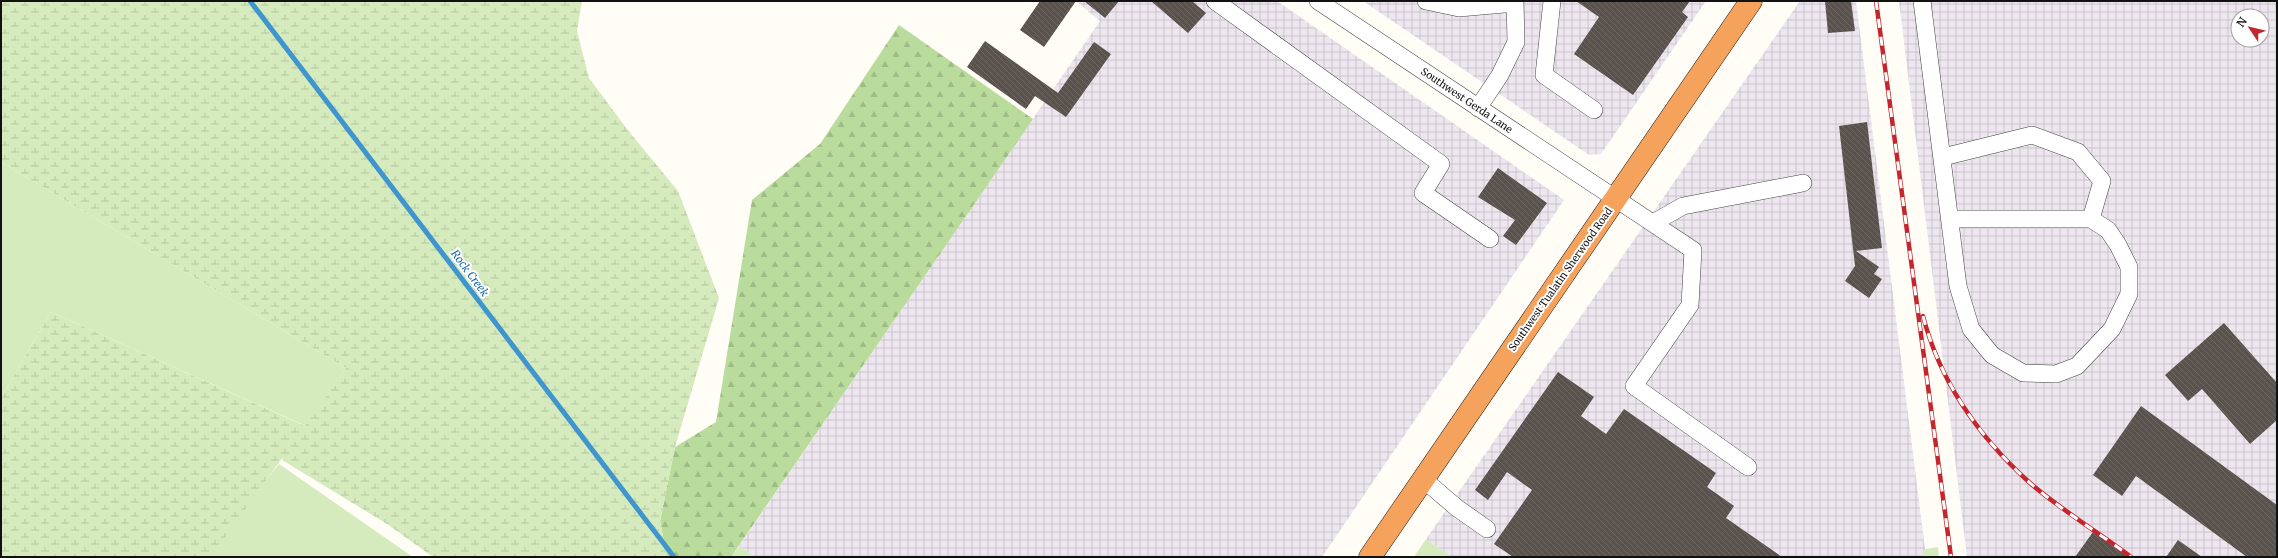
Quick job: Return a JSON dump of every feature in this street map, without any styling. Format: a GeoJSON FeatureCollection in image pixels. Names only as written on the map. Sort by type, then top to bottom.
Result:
{"type":"FeatureCollection","features":[{"type":"Feature","properties":{"kind":"highway","name":"Southwest Tualatin Sherwood Road"},"geometry":{"type":"LineString","coordinates":[[1370,557],[1422,478],[1751,1]]}},
{"type":"Feature","properties":{"kind":"street","name":"Southwest Gerda Lane"},"geometry":{"type":"LineString","coordinates":[[1318,1],[1693,250],[1690,305],[1634,386],[1748,467]]}},
{"type":"Feature","properties":{"kind":"street"},"geometry":{"type":"LineString","coordinates":[[1426,1],[1459,8],[1515,2],[1516,42],[1500,75],[1478,108]]}},
{"type":"Feature","properties":{"kind":"street"},"geometry":{"type":"LineString","coordinates":[[1552,1],[1544,75],[1594,110]]}},
{"type":"Feature","properties":{"kind":"street"},"geometry":{"type":"LineString","coordinates":[[1922,1],[1951,219],[1958,286],[1971,329],[1992,355],[2023,373],[2056,374],[2077,366],[2112,329],[2130,294],[2129,267],[2118,245],[2108,230],[2091,219],[1951,219]]}},
{"type":"Feature","properties":{"kind":"street"},"geometry":{"type":"LineString","coordinates":[[1225,4],[1441,164],[1423,193],[1490,239]]}},
{"type":"Feature","properties":{"kind":"street"},"geometry":{"type":"LineString","coordinates":[[1943,157],[2032,135],[2078,152],[2102,181],[2091,219]]}},
{"type":"Feature","properties":{"kind":"street"},"geometry":{"type":"LineString","coordinates":[[1653,223],[1683,206],[1803,183]]}},
{"type":"Feature","properties":{"kind":"street"},"geometry":{"type":"LineString","coordinates":[[1422,478],[1457,508],[1487,529]]}},
{"type":"Feature","properties":{"kind":"shaded area"},"geometry":{"type":"Polygon","coordinates":[[[1076,1],[1277,1],[1564,200],[1322,557],[755,557],[739,546],[1100,21],[1076,1]]]}},
{"type":"Feature","properties":{"kind":"shaded area"},"geometry":{"type":"Polygon","coordinates":[[[1363,1],[1706,1],[1601,154],[1589,155],[1363,1]]]}},
{"type":"Feature","properties":{"kind":"shaded area"},"geometry":{"type":"Polygon","coordinates":[[[1800,1],[1856,1],[1925,549],[1923,557],[1452,557],[1426,539],[1800,1]]]}},
{"type":"Feature","properties":{"kind":"shaded area"},"geometry":{"type":"Polygon","coordinates":[[[1899,1],[2277,1],[2277,557],[1967,557],[1899,1]]]}},
{"type":"Feature","properties":{"kind":"green space"},"geometry":{"type":"Polygon","coordinates":[[[1,1],[582,1],[577,31],[589,78],[627,129],[678,191],[719,298],[675,447],[660,521],[667,557],[433,557],[387,524],[282,460],[283,457],[211,557],[1,557],[1,398],[51,312],[305,426],[346,368],[1,162],[1,1]]]}},
{"type":"Feature","properties":{"kind":"green space"},"geometry":{"type":"Polygon","coordinates":[[[899,25],[1033,119],[731,557],[667,557],[660,521],[675,447],[716,422],[752,200],[820,144],[899,25]]]}},
{"type":"Feature","properties":{"kind":"green space"},"geometry":{"type":"Polygon","coordinates":[[[1,162],[346,368],[306,426],[51,312],[1,398],[1,162]]]}},
{"type":"Feature","properties":{"kind":"green space"},"geometry":{"type":"Polygon","coordinates":[[[279,464],[413,557],[206,557],[279,464]]]}},
{"type":"Feature","properties":{"kind":"green space"},"geometry":{"type":"Polygon","coordinates":[[[1426,539],[1452,557],[1414,557],[1426,539]]]}},
{"type":"Feature","properties":{"kind":"green space"},"geometry":{"type":"Polygon","coordinates":[[[739,546],[755,557],[731,557],[739,546]]]}},
{"type":"Feature","properties":{"kind":"green space"},"geometry":{"type":"Polygon","coordinates":[[[1938,547],[1939,557],[1923,557],[1925,549],[1938,547]]]}},
{"type":"Feature","properties":{"kind":"building"},"geometry":{"type":"Polygon","coordinates":[[[1040,1],[1076,1],[1044,47],[1020,30],[1040,1]]]}},
{"type":"Feature","properties":{"kind":"building"},"geometry":{"type":"Polygon","coordinates":[[[1084,1],[1119,1],[1105,18],[1084,1]]]}},
{"type":"Feature","properties":{"kind":"building"},"geometry":{"type":"Polygon","coordinates":[[[1151,1],[1192,1],[1206,13],[1188,33],[1151,1]]]}},
{"type":"Feature","properties":{"kind":"building"},"geometry":{"type":"Polygon","coordinates":[[[1576,1],[1690,1],[1682,12],[1688,17],[1633,95],[1574,54],[1599,17],[1576,1]]]}},
{"type":"Feature","properties":{"kind":"building"},"geometry":{"type":"Polygon","coordinates":[[[1825,1],[1851,1],[1855,31],[1828,33],[1825,1]]]}},
{"type":"Feature","properties":{"kind":"building"},"geometry":{"type":"Polygon","coordinates":[[[985,41],[1058,93],[1094,42],[1111,54],[1066,117],[1035,96],[1026,109],[967,67],[985,41]]]}},
{"type":"Feature","properties":{"kind":"building"},"geometry":{"type":"Polygon","coordinates":[[[1867,122],[1882,248],[1856,251],[1879,267],[1874,274],[1882,279],[1869,298],[1845,281],[1855,266],[1839,126],[1867,122]]]}},
{"type":"Feature","properties":{"kind":"building"},"geometry":{"type":"Polygon","coordinates":[[[1498,168],[1547,203],[1516,245],[1503,236],[1515,220],[1478,197],[1498,168]]]}},
{"type":"Feature","properties":{"kind":"building"},"geometry":{"type":"Polygon","coordinates":[[[2224,323],[2277,383],[2277,420],[2250,444],[2202,389],[2188,401],[2165,375],[2224,323]]]}},
{"type":"Feature","properties":{"kind":"building"},"geometry":{"type":"Polygon","coordinates":[[[1558,372],[1594,397],[1581,416],[1606,434],[1624,409],[1716,473],[1707,487],[1734,506],[1726,518],[1782,557],[1513,557],[1494,544],[1532,490],[1507,472],[1488,500],[1475,490],[1558,372]]]}},
{"type":"Feature","properties":{"kind":"building"},"geometry":{"type":"Polygon","coordinates":[[[2141,406],[2277,505],[2277,557],[2247,557],[2136,476],[2122,496],[2093,475],[2141,406]]]}},
{"type":"Feature","properties":{"kind":"building"},"geometry":{"type":"Polygon","coordinates":[[[2093,532],[2128,557],[2075,557],[2093,532]]]}},
{"type":"Feature","properties":{"kind":"building"},"geometry":{"type":"Polygon","coordinates":[[[2178,540],[2202,557],[2166,557],[2178,540]]]}},
{"type":"Feature","properties":{"kind":"waterway","name":"Rock Creek"},"geometry":{"type":"LineString","coordinates":[[250,1],[674,557]]}},
{"type":"Feature","properties":{"kind":"railway"},"geometry":{"type":"LineString","coordinates":[[1876,1],[1951,557]]}},
{"type":"Feature","properties":{"kind":"railway"},"geometry":{"type":"LineString","coordinates":[[1923,316],[1930,340],[1951,386],[1979,428],[1995,447],[2012,466],[2042,493],[2131,557]]}}]}
